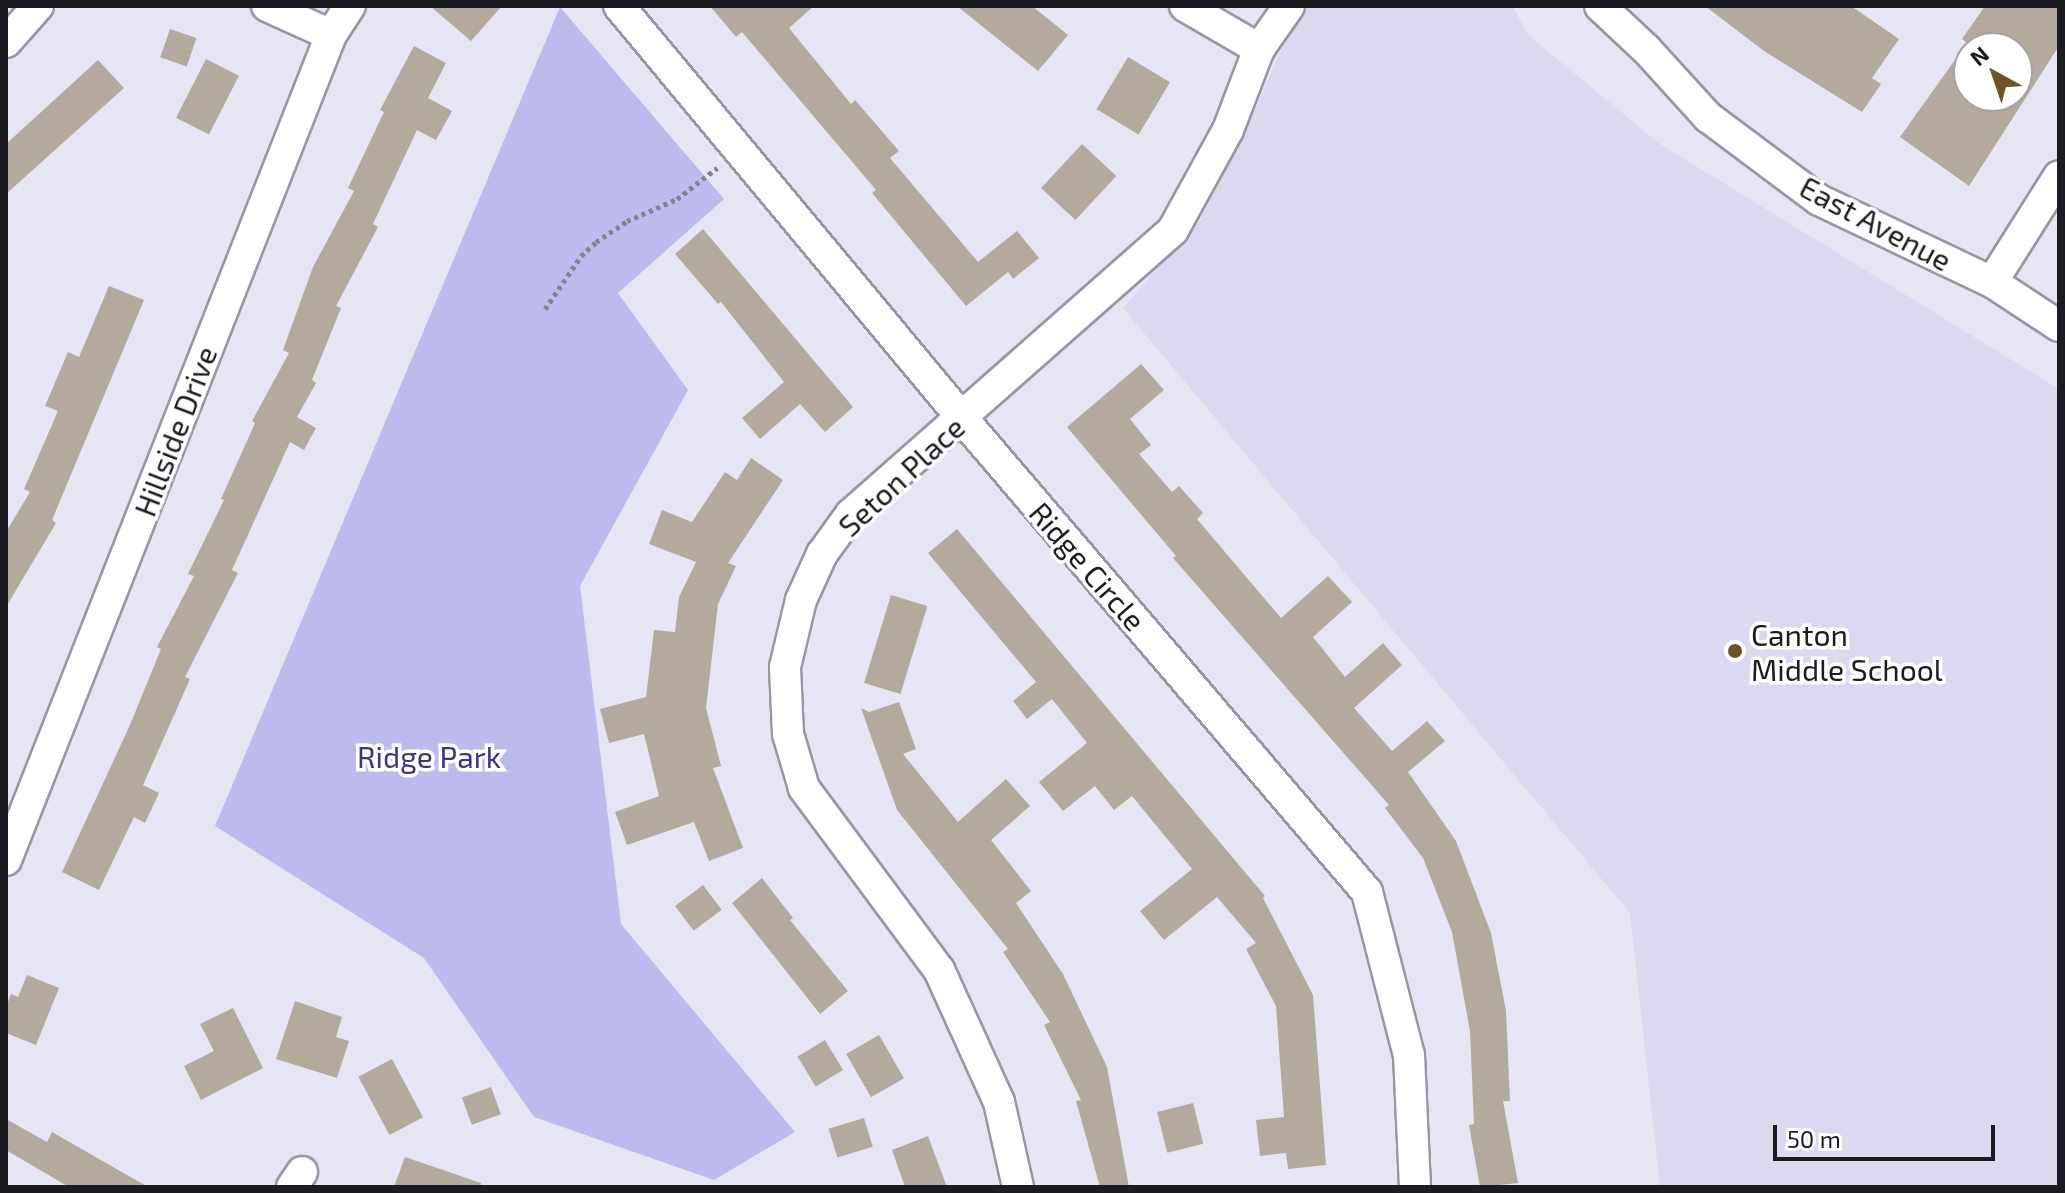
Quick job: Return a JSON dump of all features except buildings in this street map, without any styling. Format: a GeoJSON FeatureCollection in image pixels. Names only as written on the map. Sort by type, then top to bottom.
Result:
{"type":"FeatureCollection","features":[{"type":"Feature","properties":{"kind":"street"},"geometry":{"type":"LineString","coordinates":[[6,42],[38,6]]}},
{"type":"Feature","properties":{"kind":"street"},"geometry":{"type":"LineString","coordinates":[[267,6],[331,35]]}},
{"type":"Feature","properties":{"kind":"street","name":"Hillside Drive"},"geometry":{"type":"LineString","coordinates":[[6,860],[331,35],[350,6]]}},
{"type":"Feature","properties":{"kind":"street","name":"Ridge Circle"},"geometry":{"type":"LineString","coordinates":[[619,6],[962,418],[1367,892],[1409,1055],[1415,1187]]}},
{"type":"Feature","properties":{"kind":"street"},"geometry":{"type":"LineString","coordinates":[[1185,6],[1259,49]]}},
{"type":"Feature","properties":{"kind":"street","name":"Seton Place"},"geometry":{"type":"LineString","coordinates":[[1018,1187],[999,1102],[939,970],[804,788],[788,734],[785,667],[801,600],[822,554],[851,514],[1173,230],[1228,130],[1259,49],[1289,6]]}},
{"type":"Feature","properties":{"kind":"street","name":"East Avenue"},"geometry":{"type":"LineString","coordinates":[[1600,6],[1647,50],[1708,117],[1819,200],[1992,282],[2059,326]]}},
{"type":"Feature","properties":{"kind":"street"},"geometry":{"type":"LineString","coordinates":[[1992,282],[2059,176]]}},
{"type":"Feature","properties":{"kind":"path"},"geometry":{"type":"LineString","coordinates":[[545,309],[581,256],[596,242],[627,221],[677,199],[741,150]]}},
{"type":"Feature","properties":{"kind":"shaded area","name":"Canton Middle School"},"geometry":{"type":"Polygon","coordinates":[[[1307,6],[1512,6],[1529,36],[1660,144],[2059,389],[2059,1187],[1660,1187],[1630,913],[1123,308],[1201,219],[1252,117],[1287,36],[1307,6]]]}},
{"type":"Feature","properties":{"kind":"green space","name":"Ridge Park"},"geometry":{"type":"Polygon","coordinates":[[[560,7],[724,199],[618,293],[688,390],[580,586],[621,924],[795,1132],[714,1180],[534,1117],[424,958],[215,826],[560,7]]]}},
{"type":"Feature","properties":{"kind":"place","name":"Canton Middle School"},"geometry":{"type":"Point","coordinates":[1735,651]}}]}
